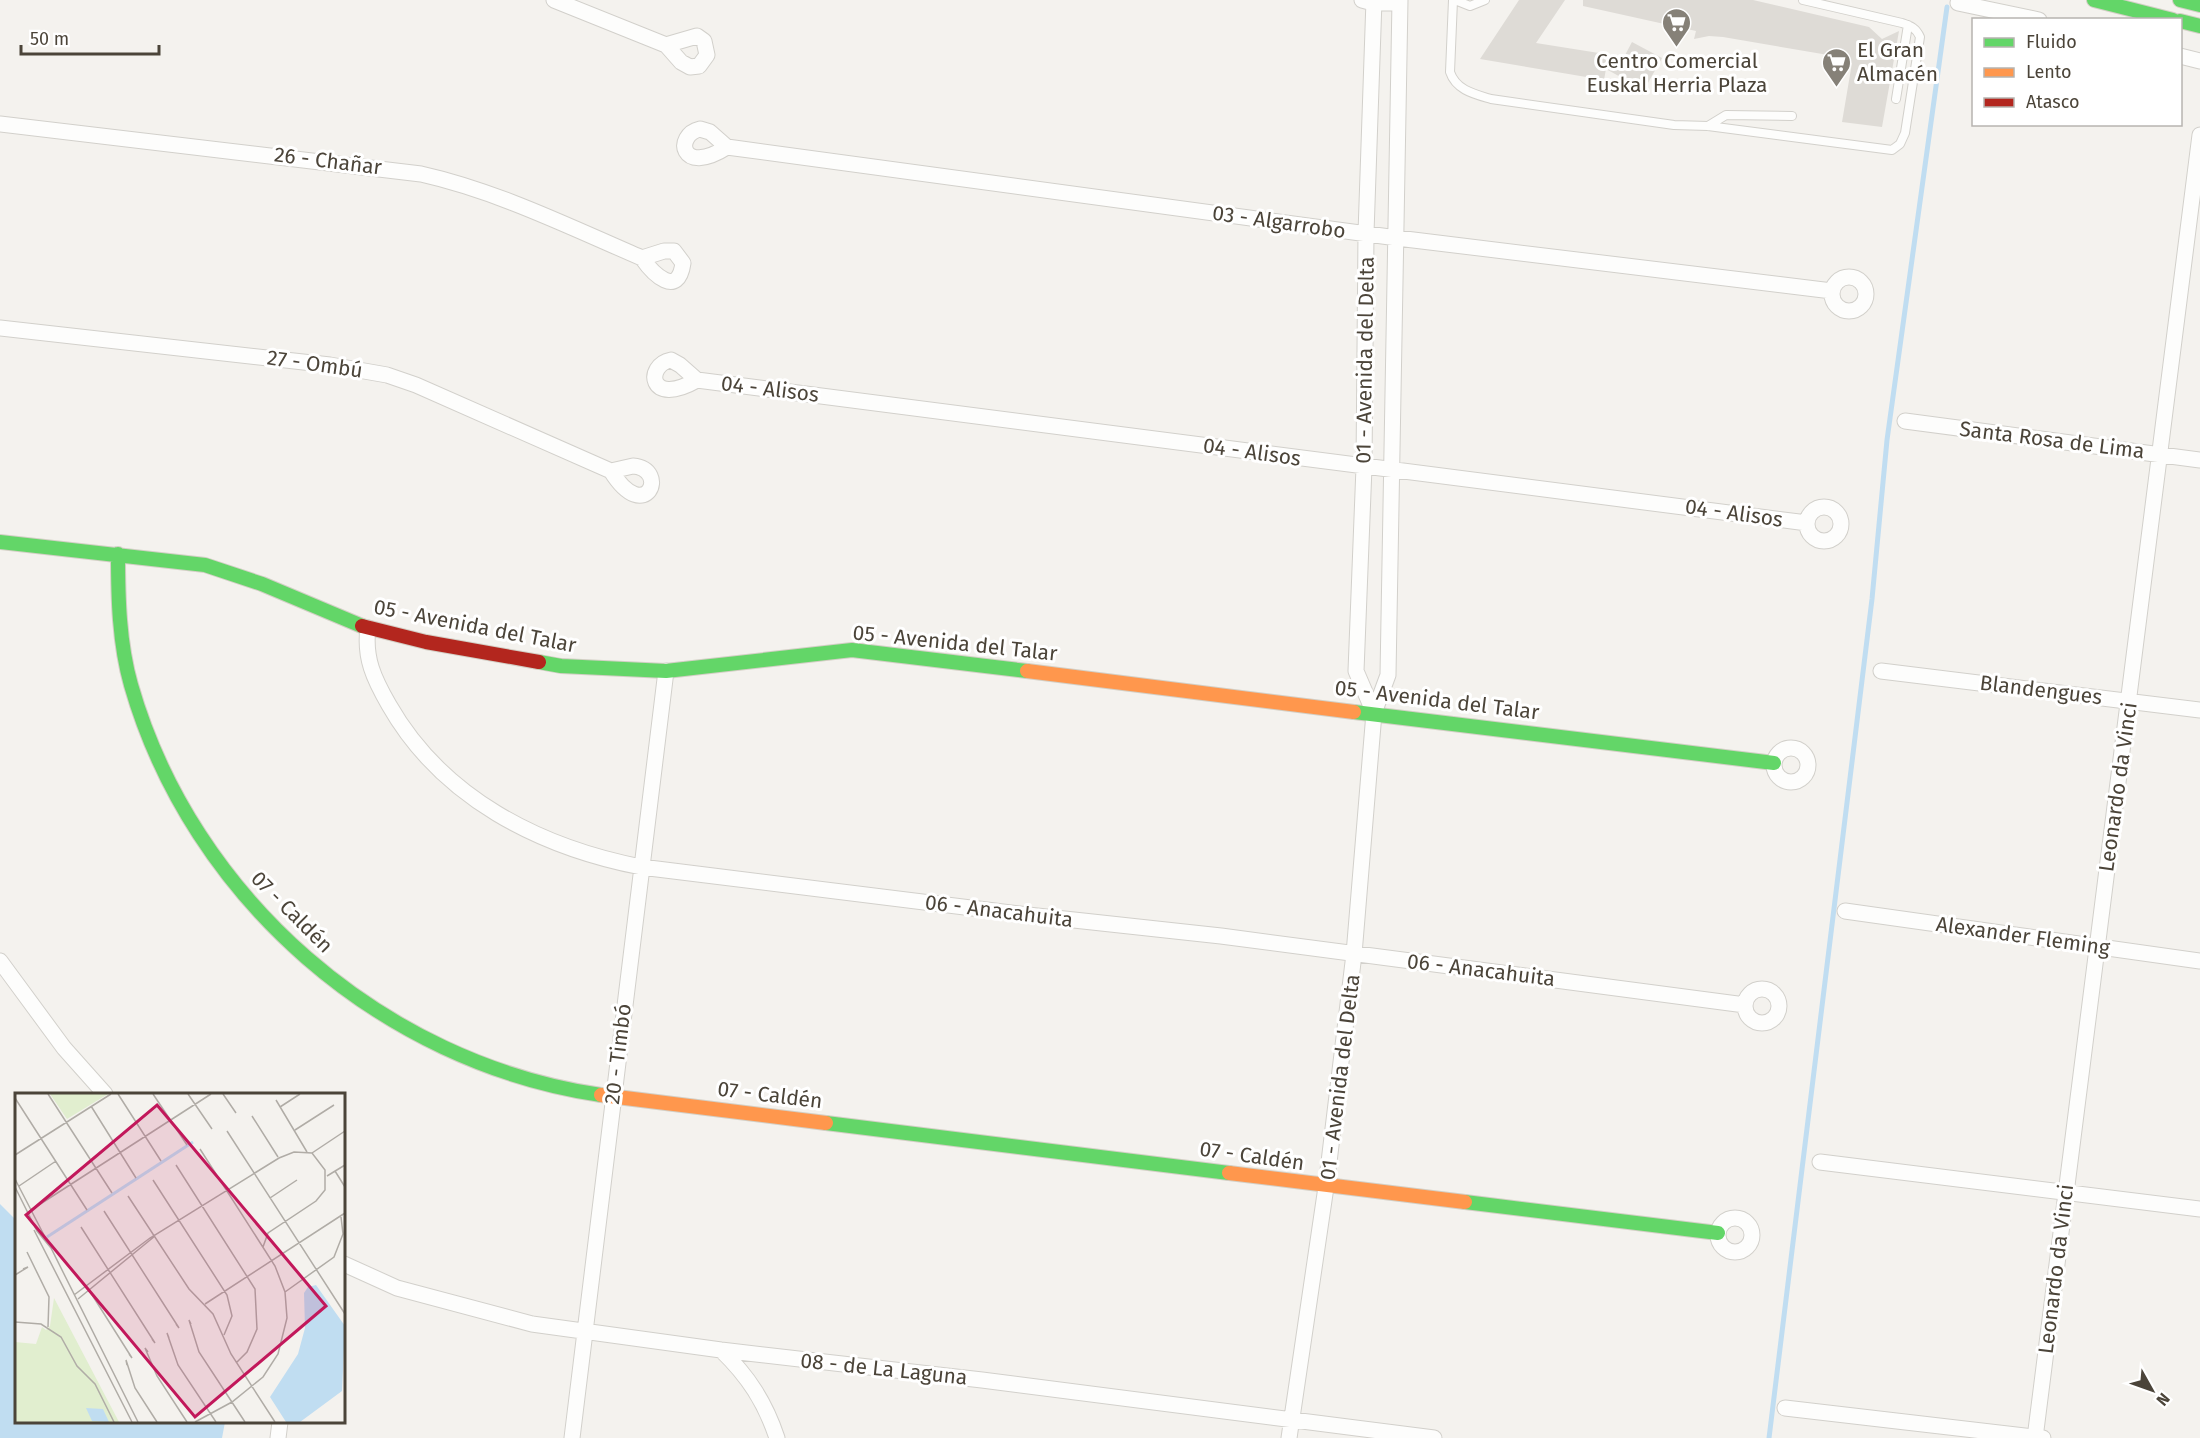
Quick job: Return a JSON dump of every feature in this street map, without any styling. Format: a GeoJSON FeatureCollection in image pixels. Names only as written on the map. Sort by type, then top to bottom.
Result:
{"type":"FeatureCollection","features":[{"type":"Feature","properties":{"kind":"street"},"geometry":{"type":"LineString","coordinates":[[554,0],[666,45]]}},
{"type":"Feature","properties":{"kind":"street"},"geometry":{"type":"LineString","coordinates":[[2094,0],[2165,18]]}},
{"type":"Feature","properties":{"kind":"street"},"geometry":{"type":"LineString","coordinates":[[2180,0],[2200,5]]}},
{"type":"Feature","properties":{"kind":"street"},"geometry":{"type":"LineString","coordinates":[[1371,1],[1400,1]]}},
{"type":"Feature","properties":{"kind":"street","name":"01 - Avenida del Delta"},"geometry":{"type":"LineString","coordinates":[[1371,1],[1364,467],[1356,671],[1374,713]]}},
{"type":"Feature","properties":{"kind":"street","name":"01 - Avenida del Delta"},"geometry":{"type":"LineString","coordinates":[[1289,1438],[1326,1187],[1354,954],[1374,713],[1388,675],[1394,468],[1400,1]]}},
{"type":"Feature","properties":{"kind":"street"},"geometry":{"type":"LineString","coordinates":[[1958,3],[2029,18]]}},
{"type":"Feature","properties":{"kind":"street"},"geometry":{"type":"LineString","coordinates":[[2182,21],[2200,26]]}},
{"type":"Feature","properties":{"kind":"street"},"geometry":{"type":"LineString","coordinates":[[2182,56],[2200,61]]}},
{"type":"Feature","properties":{"kind":"street","name":"26 - Chañar"},"geometry":{"type":"LineString","coordinates":[[0,124],[421,174],[474,189],[642,258]]}},
{"type":"Feature","properties":{"kind":"street","name":"Leonardo da Vinci"},"geometry":{"type":"LineString","coordinates":[[2038,1438],[2095,947],[2130,701],[2200,135]]}},
{"type":"Feature","properties":{"kind":"street","name":"03 - Algarrobo"},"geometry":{"type":"LineString","coordinates":[[727,147],[1397,238],[1832,291]]}},
{"type":"Feature","properties":{"kind":"street","name":"27 - Ombú"},"geometry":{"type":"LineString","coordinates":[[0,328],[247,354],[387,375],[416,385],[611,471]]}},
{"type":"Feature","properties":{"kind":"street","name":"04 - Alisos"},"geometry":{"type":"LineString","coordinates":[[697,380],[1807,523]]}},
{"type":"Feature","properties":{"kind":"street","name":"Santa Rosa de Lima"},"geometry":{"type":"LineString","coordinates":[[1905,421],[2200,460]]}},
{"type":"Feature","properties":{"kind":"street","name":"05 - Avenida del Talar"},"geometry":{"type":"LineString","coordinates":[[0,542],[175,560],[219,568],[368,628],[426,642],[561,666],[666,671],[852,650],[1774,764]]}},
{"type":"Feature","properties":{"kind":"street","name":"07 - Caldén"},"geometry":{"type":"LineString","coordinates":[[118,554],[122,638],[131,685],[166,780],[192,825],[223,871],[259,915],[304,959],[393,1021],[495,1070],[530,1082],[612,1097],[1326,1187],[1718,1233]]}},
{"type":"Feature","properties":{"kind":"street","name":"06 - Anacahuita"},"geometry":{"type":"LineString","coordinates":[[368,628],[365,648],[378,686],[396,717],[423,754],[444,776],[507,819],[534,835],[567,849],[641,867],[1354,954],[1745,1005]]}},
{"type":"Feature","properties":{"kind":"street","name":"20 - Timbó"},"geometry":{"type":"LineString","coordinates":[[572,1438],[666,671]]}},
{"type":"Feature","properties":{"kind":"street","name":"Blandengues"},"geometry":{"type":"LineString","coordinates":[[1881,671],[2200,710]]}},
{"type":"Feature","properties":{"kind":"street","name":"Alexander Fleming"},"geometry":{"type":"LineString","coordinates":[[1845,911],[2200,961]]}},
{"type":"Feature","properties":{"kind":"street"},"geometry":{"type":"LineString","coordinates":[[0,961],[58,1040],[103,1093]]}},
{"type":"Feature","properties":{"kind":"street"},"geometry":{"type":"LineString","coordinates":[[1820,1162],[2200,1209]]}},
{"type":"Feature","properties":{"kind":"street","name":"08 - de La Laguna"},"geometry":{"type":"LineString","coordinates":[[345,1264],[397,1288],[532,1324],[721,1350],[1292,1418],[1434,1438]]}},
{"type":"Feature","properties":{"kind":"street"},"geometry":{"type":"LineString","coordinates":[[721,1350],[741,1370],[758,1393],[777,1438]]}},
{"type":"Feature","properties":{"kind":"street"},"geometry":{"type":"LineString","coordinates":[[1785,1408],[2038,1438]]}},
{"type":"Feature","properties":{"kind":"street"},"geometry":{"type":"LineString","coordinates":[[278,1438],[280,1423]]}},
{"type":"Feature","properties":{"kind":"lane"},"geometry":{"type":"LineString","coordinates":[[1485,0],[1470,6],[1454,0],[1450,72],[1453,82],[1471,94],[1491,99],[1662,123],[1708,126],[1892,150],[1900,144],[1905,133],[1920,37],[1917,31],[1908,25],[1803,0]]}},
{"type":"Feature","properties":{"kind":"lane"},"geometry":{"type":"LineString","coordinates":[[1896,99],[1908,25]]}},
{"type":"Feature","properties":{"kind":"lane"},"geometry":{"type":"LineString","coordinates":[[1708,126],[1726,115],[1792,116]]}},
{"type":"Feature","properties":{"kind":"water"},"geometry":{"type":"Polygon","coordinates":[[[0,1204],[15,1219],[15,1423],[225,1423],[222,1438],[0,1438],[0,1204]]]}},
{"type":"Feature","properties":{"kind":"building"},"geometry":{"type":"Polygon","coordinates":[[[1519,0],[1565,0],[1536,43],[1624,57],[1632,42],[1662,58],[1644,90],[1606,69],[1604,80],[1480,59],[1519,0]]]}},
{"type":"Feature","properties":{"kind":"building"},"geometry":{"type":"Polygon","coordinates":[[[1583,0],[1753,0],[1869,27],[1882,39],[1899,31],[1882,127],[1842,122],[1852,63],[1840,57],[1723,37],[1709,36],[1694,39],[1696,31],[1583,6],[1583,0]]]}},
{"type":"Feature","properties":{"kind":"waterway"},"geometry":{"type":"LineString","coordinates":[[1769,1438],[1872,599],[1887,440],[1947,7]]}},
{"type":"Feature","properties":{"kind":"traffic: fast"},"geometry":{"type":"LineString","coordinates":[[2094,0],[2165,18]]}},
{"type":"Feature","properties":{"kind":"traffic: fast"},"geometry":{"type":"LineString","coordinates":[[2180,0],[2200,5]]}},
{"type":"Feature","properties":{"kind":"traffic: fast"},"geometry":{"type":"LineString","coordinates":[[2182,22],[2200,26]]}},
{"type":"Feature","properties":{"kind":"traffic: fast"},"geometry":{"type":"LineString","coordinates":[[0,542],[205,565],[262,584],[362,626]]}},
{"type":"Feature","properties":{"kind":"traffic: fast"},"geometry":{"type":"LineString","coordinates":[[118,554],[120,620],[127,669],[160,762],[199,834],[249,900],[307,958],[372,1007],[444,1047],[520,1077],[601,1095]]}},
{"type":"Feature","properties":{"kind":"traffic: fast"},"geometry":{"type":"LineString","coordinates":[[539,662],[561,666],[666,671],[852,650],[1027,671]]}},
{"type":"Feature","properties":{"kind":"traffic: fast"},"geometry":{"type":"LineString","coordinates":[[1354,712],[1774,763]]}},
{"type":"Feature","properties":{"kind":"traffic: fast"},"geometry":{"type":"LineString","coordinates":[[826,1123],[1229,1173]]}},
{"type":"Feature","properties":{"kind":"traffic: fast"},"geometry":{"type":"LineString","coordinates":[[1465,1202],[1718,1233]]}},
{"type":"Feature","properties":{"kind":"traffic: slow"},"geometry":{"type":"LineString","coordinates":[[1027,671],[1354,712]]}},
{"type":"Feature","properties":{"kind":"traffic: slow"},"geometry":{"type":"LineString","coordinates":[[601,1095],[826,1123]]}},
{"type":"Feature","properties":{"kind":"traffic: slow"},"geometry":{"type":"LineString","coordinates":[[1229,1173],[1465,1202]]}},
{"type":"Feature","properties":{"kind":"traffic: jam"},"geometry":{"type":"LineString","coordinates":[[362,626],[426,642],[539,662]]}},
{"type":"Feature","properties":{"kind":"place","name":"Centro Comercial Euskal Herria Plaza"},"geometry":{"type":"Point","coordinates":[1677,48]}},
{"type":"Feature","properties":{"kind":"place","name":"El Gran Almacén"},"geometry":{"type":"Point","coordinates":[1836,88]}}]}
